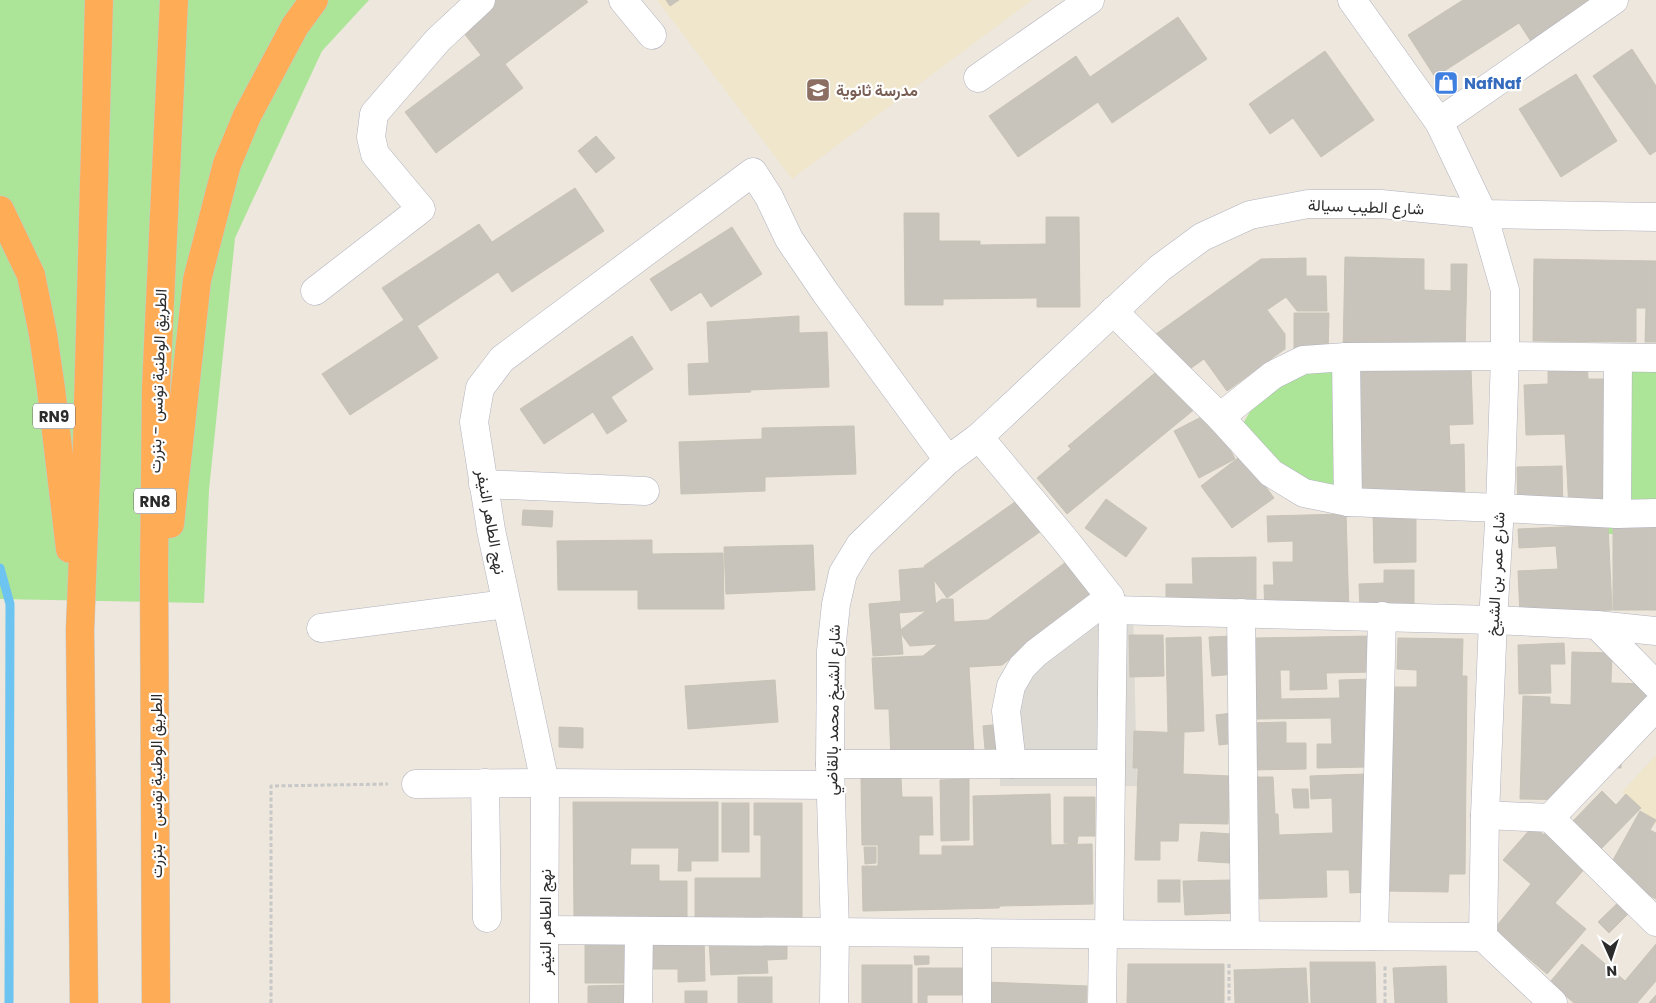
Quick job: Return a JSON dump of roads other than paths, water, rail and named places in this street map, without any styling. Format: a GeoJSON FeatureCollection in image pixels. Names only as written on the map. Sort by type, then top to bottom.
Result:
{"type":"FeatureCollection","features":[{"type":"Feature","properties":{"kind":"highway"},"geometry":{"type":"LineString","coordinates":[[84,1003],[80,630],[99,0]]}},
{"type":"Feature","properties":{"kind":"highway","name":"الطريق الوطنية تونس - بنزرت"},"geometry":{"type":"LineString","coordinates":[[156,1003],[154,569],[156,388],[174,0]]}},
{"type":"Feature","properties":{"kind":"highway"},"geometry":{"type":"LineString","coordinates":[[155,617],[171,517],[198,280],[212,222],[227,164],[247,116],[295,26],[314,0]]}},
{"type":"Feature","properties":{"kind":"highway","name":"RN9"},"geometry":{"type":"LineString","coordinates":[[0,210],[31,275],[43,334],[80,630]]}},
{"type":"Feature","properties":{"kind":"street"},"geometry":{"type":"LineString","coordinates":[[315,291],[420,209],[375,154],[371,137],[374,114],[438,40],[481,0]]}},
{"type":"Feature","properties":{"kind":"street"},"geometry":{"type":"LineString","coordinates":[[623,0],[652,35]]}},
{"type":"Feature","properties":{"kind":"street"},"geometry":{"type":"LineString","coordinates":[[978,78],[1090,0]]}},
{"type":"Feature","properties":{"kind":"street","name":"شارع عمر بن الشيخ"},"geometry":{"type":"LineString","coordinates":[[1352,0],[1440,122],[1483,214],[1505,290],[1505,356],[1500,508],[1492,620],[1483,937]]}},
{"type":"Feature","properties":{"kind":"street"},"geometry":{"type":"LineString","coordinates":[[1440,122],[1614,0]]}},
{"type":"Feature","properties":{"kind":"street","name":"نهج الطاهر النيفر"},"geometry":{"type":"LineString","coordinates":[[544,1003],[545,783],[506,604],[483,484],[474,422],[480,388],[502,359],[754,172],[769,197],[789,239],[825,292],[948,460]]}},
{"type":"Feature","properties":{"kind":"street","name":"شارع الطيب سيالة"},"geometry":{"type":"LineString","coordinates":[[978,437],[1160,268],[1202,237],[1250,215],[1308,204],[1381,204],[1483,214],[1656,217]]}},
{"type":"Feature","properties":{"kind":"street"},"geometry":{"type":"LineString","coordinates":[[1113,311],[1220,417],[1271,473],[1304,493],[1348,502],[1617,514],[1656,514]]}},
{"type":"Feature","properties":{"kind":"street"},"geometry":{"type":"LineString","coordinates":[[1220,417],[1273,375],[1303,360],[1346,357],[1505,356],[1656,358]]}},
{"type":"Feature","properties":{"kind":"street"},"geometry":{"type":"LineString","coordinates":[[1346,357],[1348,502]]}},
{"type":"Feature","properties":{"kind":"street"},"geometry":{"type":"LineString","coordinates":[[1617,514],[1618,358]]}},
{"type":"Feature","properties":{"kind":"street"},"geometry":{"type":"LineString","coordinates":[[978,437],[1066,541],[1111,603],[1111,764],[1102,1003]]}},
{"type":"Feature","properties":{"kind":"street","name":"شارع الشيخ محمد بالقاضي"},"geometry":{"type":"LineString","coordinates":[[834,1003],[835,932],[830,774],[832,651],[836,604],[843,573],[860,545],[948,460],[978,437]]}},
{"type":"Feature","properties":{"kind":"street"},"geometry":{"type":"LineString","coordinates":[[483,484],[645,491]]}},
{"type":"Feature","properties":{"kind":"street"},"geometry":{"type":"LineString","coordinates":[[1012,764],[1006,711],[1011,686],[1022,667],[1036,653],[1111,603],[1241,613],[1492,620],[1597,625],[1656,631]]}},
{"type":"Feature","properties":{"kind":"street"},"geometry":{"type":"LineString","coordinates":[[321,628],[506,604]]}},
{"type":"Feature","properties":{"kind":"street"},"geometry":{"type":"LineString","coordinates":[[1237,935],[1241,613]]}},
{"type":"Feature","properties":{"kind":"street"},"geometry":{"type":"LineString","coordinates":[[1380,936],[1382,616]]}},
{"type":"Feature","properties":{"kind":"street"},"geometry":{"type":"LineString","coordinates":[[1597,625],[1656,685]]}},
{"type":"Feature","properties":{"kind":"street"},"geometry":{"type":"LineString","coordinates":[[1550,818],[1656,707]]}},
{"type":"Feature","properties":{"kind":"street"},"geometry":{"type":"LineString","coordinates":[[416,784],[545,783],[830,774],[1012,764],[1111,764]]}},
{"type":"Feature","properties":{"kind":"street"},"geometry":{"type":"LineString","coordinates":[[486,783],[487,918]]}},
{"type":"Feature","properties":{"kind":"street"},"geometry":{"type":"LineString","coordinates":[[1485,815],[1550,818],[1656,922]]}},
{"type":"Feature","properties":{"kind":"street"},"geometry":{"type":"LineString","coordinates":[[545,930],[1483,937],[1552,1003]]}},
{"type":"Feature","properties":{"kind":"street"},"geometry":{"type":"LineString","coordinates":[[638,931],[638,1003]]}},
{"type":"Feature","properties":{"kind":"street"},"geometry":{"type":"LineString","coordinates":[[977,933],[977,1003]]}},
{"type":"Feature","properties":{"kind":"waterway"},"geometry":{"type":"LineString","coordinates":[[0,568],[10,604],[9,1003]]}},
{"type":"Feature","properties":{"kind":"place","name":"NafNaf"},"geometry":{"type":"Point","coordinates":[1446,83]}},
{"type":"Feature","properties":{"kind":"place","name":"مدرسة ثانوية"},"geometry":{"type":"Point","coordinates":[818,90]}}]}
